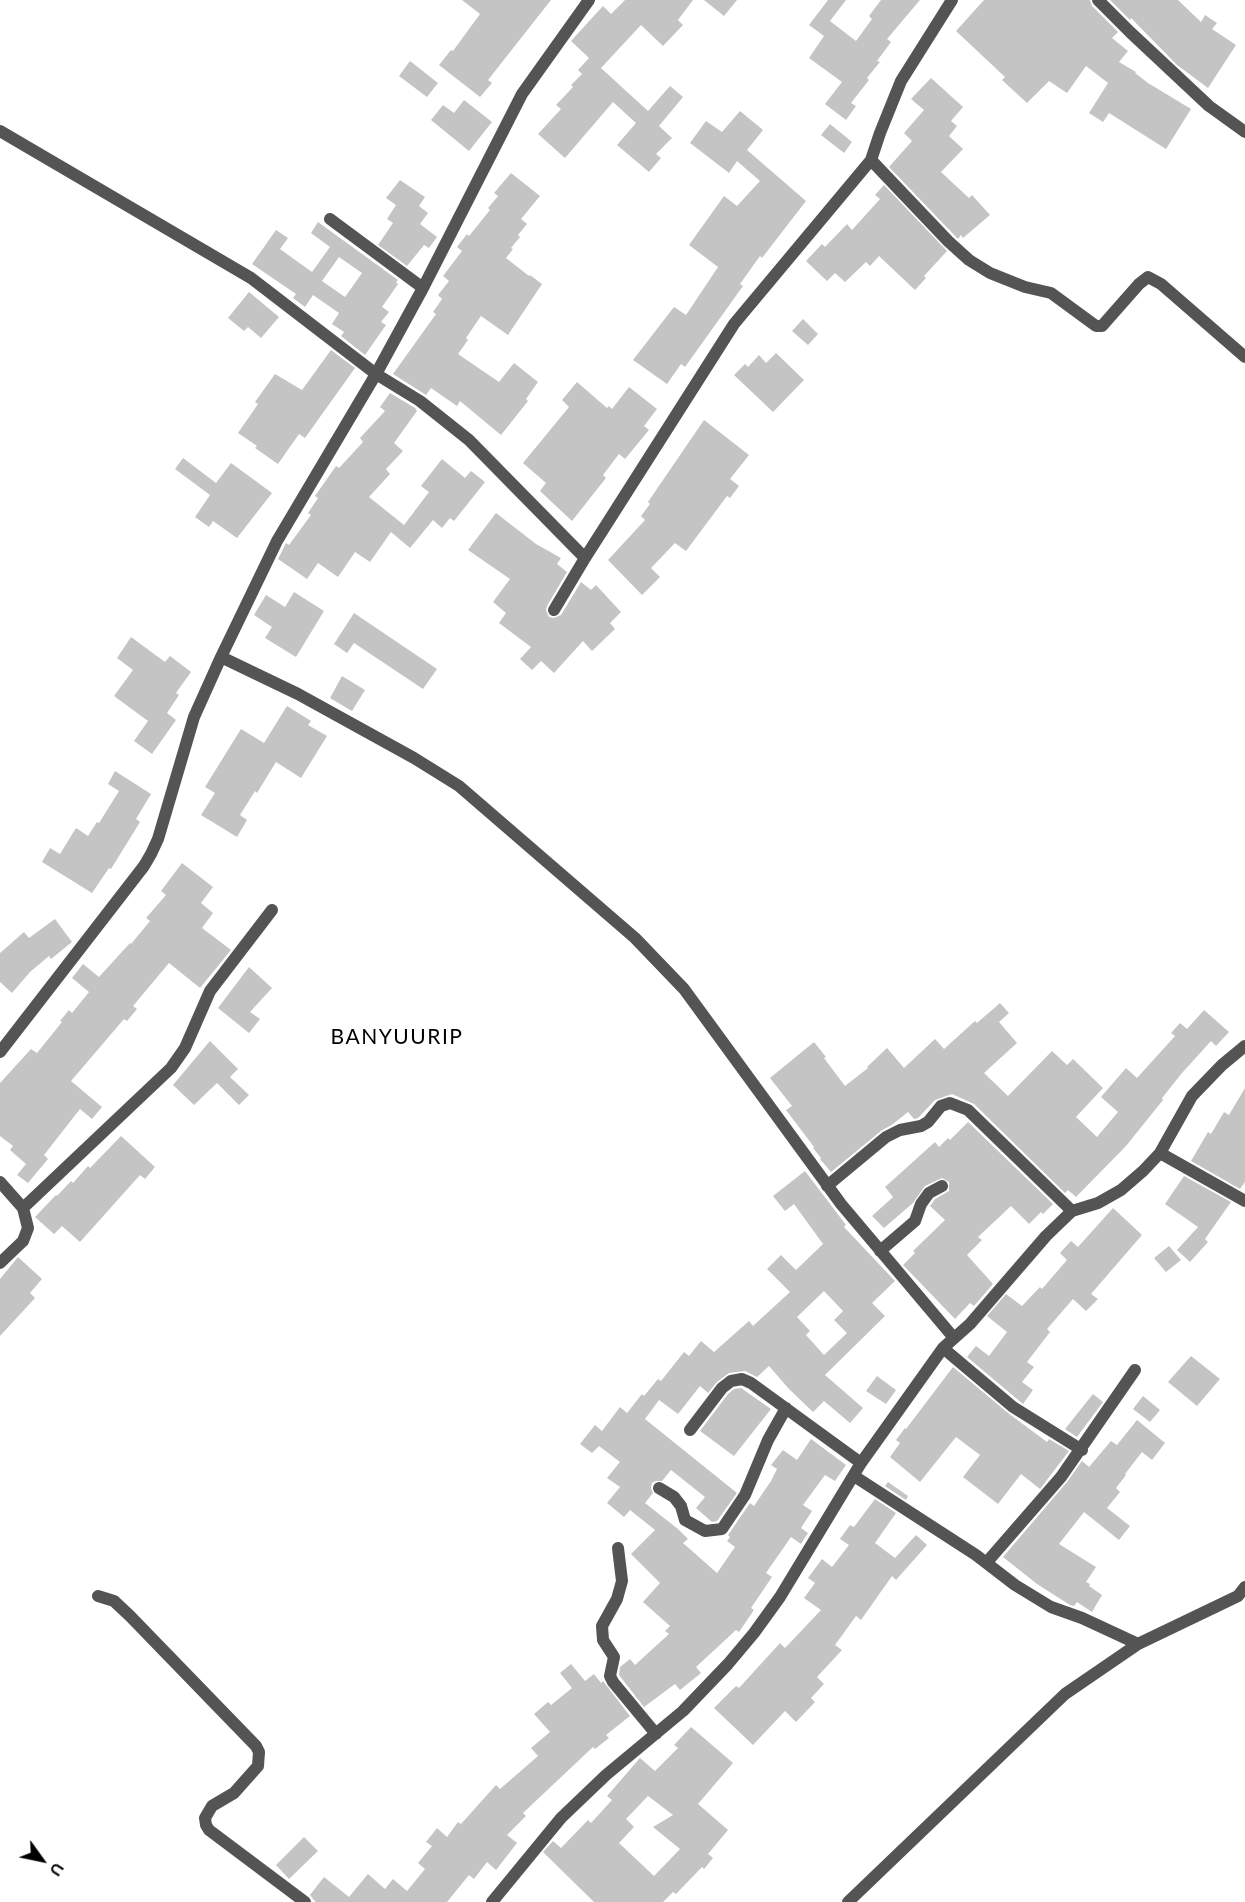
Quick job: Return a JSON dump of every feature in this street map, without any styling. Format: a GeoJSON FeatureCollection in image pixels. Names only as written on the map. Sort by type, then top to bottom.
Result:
{"type":"FeatureCollection","features":[{"type":"Feature","properties":{"kind":"street"},"geometry":{"type":"LineString","coordinates":[[0,1052],[151,854],[158,839],[194,717],[277,541],[376,374],[423,288],[522,94],[589,0]]}},
{"type":"Feature","properties":{"kind":"street"},"geometry":{"type":"LineString","coordinates":[[554,610],[734,324],[872,160],[901,81],[952,0]]}},
{"type":"Feature","properties":{"kind":"street"},"geometry":{"type":"LineString","coordinates":[[1098,0],[1188,88],[1245,132]]}},
{"type":"Feature","properties":{"kind":"street"},"geometry":{"type":"LineString","coordinates":[[0,131],[251,278],[376,374],[420,401],[469,440],[585,558]]}},
{"type":"Feature","properties":{"kind":"street"},"geometry":{"type":"LineString","coordinates":[[872,160],[948,241],[969,260],[990,273],[1025,287],[1051,293],[1096,326],[1102,326],[1148,277],[1161,284],[1245,357]]}},
{"type":"Feature","properties":{"kind":"street"},"geometry":{"type":"LineString","coordinates":[[330,219],[423,288]]}},
{"type":"Feature","properties":{"kind":"street"},"geometry":{"type":"LineString","coordinates":[[221,657],[298,694],[414,758],[459,786],[635,938],[684,989],[827,1186],[954,1338]]}},
{"type":"Feature","properties":{"kind":"street"},"geometry":{"type":"LineString","coordinates":[[23,1208],[171,1068],[185,1048],[210,991],[272,910]]}},
{"type":"Feature","properties":{"kind":"street"},"geometry":{"type":"LineString","coordinates":[[496,1901],[561,1818],[606,1775],[683,1711],[754,1633],[780,1597],[861,1463],[943,1348],[970,1324],[1030,1253],[1072,1211],[1098,1203],[1121,1190],[1160,1153],[1192,1096],[1222,1065],[1245,1046]]}},
{"type":"Feature","properties":{"kind":"street"},"geometry":{"type":"LineString","coordinates":[[827,1186],[886,1137],[900,1130],[910,1130],[921,1126],[928,1122],[941,1106],[950,1103],[968,1110],[1072,1211]]}},
{"type":"Feature","properties":{"kind":"street"},"geometry":{"type":"LineString","coordinates":[[1160,1153],[1245,1202]]}},
{"type":"Feature","properties":{"kind":"street"},"geometry":{"type":"LineString","coordinates":[[0,1182],[23,1208],[28,1224],[27,1234],[23,1241],[0,1263]]}},
{"type":"Feature","properties":{"kind":"street"},"geometry":{"type":"LineString","coordinates":[[880,1251],[912,1224],[929,1193],[942,1186]]}},
{"type":"Feature","properties":{"kind":"street"},"geometry":{"type":"LineString","coordinates":[[943,1348],[1013,1407],[1082,1450]]}},
{"type":"Feature","properties":{"kind":"street"},"geometry":{"type":"LineString","coordinates":[[987,1562],[1082,1450],[1135,1370]]}},
{"type":"Feature","properties":{"kind":"street"},"geometry":{"type":"LineString","coordinates":[[690,1430],[722,1388],[742,1378],[861,1463]]}},
{"type":"Feature","properties":{"kind":"street"},"geometry":{"type":"LineString","coordinates":[[659,1488],[674,1497],[681,1506],[684,1520],[705,1531],[722,1529],[745,1495],[771,1433],[786,1408]]}},
{"type":"Feature","properties":{"kind":"street"},"geometry":{"type":"LineString","coordinates":[[854,1476],[987,1562],[1015,1585],[1051,1607],[1082,1618],[1138,1644]]}},
{"type":"Feature","properties":{"kind":"street"},"geometry":{"type":"LineString","coordinates":[[618,1548],[622,1581],[617,1599],[602,1626],[603,1640],[614,1658],[610,1676],[656,1734]]}},
{"type":"Feature","properties":{"kind":"street"},"geometry":{"type":"LineString","coordinates":[[848,1902],[1065,1694],[1138,1644],[1238,1596],[1245,1587]]}},
{"type":"Feature","properties":{"kind":"street"},"geometry":{"type":"LineString","coordinates":[[98,1596],[114,1601],[130,1616],[256,1746],[260,1752],[258,1766],[234,1793],[212,1806],[204,1818],[206,1825],[209,1830],[305,1902]]}},
{"type":"Feature","properties":{"kind":"building"},"geometry":{"type":"Polygon","coordinates":[[[462,0],[551,0],[488,80],[492,83],[480,97],[439,65],[451,50],[453,51],[480,14],[462,0]]]}},
{"type":"Feature","properties":{"kind":"building"},"geometry":{"type":"Polygon","coordinates":[[[625,0],[693,0],[678,20],[683,25],[663,46],[641,25],[601,68],[648,111],[670,86],[683,97],[659,126],[672,138],[656,154],[661,158],[649,172],[617,145],[636,123],[613,102],[565,158],[538,134],[561,109],[556,105],[573,87],[571,85],[582,74],[578,70],[589,58],[571,41],[603,6],[611,14],[625,0]]]}},
{"type":"Feature","properties":{"kind":"building"},"geometry":{"type":"Polygon","coordinates":[[[704,0],[737,0],[724,16],[704,0]]]}},
{"type":"Feature","properties":{"kind":"building"},"geometry":{"type":"Polygon","coordinates":[[[828,0],[846,0],[830,21],[856,41],[872,19],[869,16],[881,0],[920,0],[887,39],[891,42],[877,61],[880,62],[867,78],[869,80],[851,103],[856,106],[846,120],[825,104],[842,82],[809,58],[824,36],[809,25],[828,0]]]}},
{"type":"Feature","properties":{"kind":"building"},"geometry":{"type":"Polygon","coordinates":[[[984,0],[1090,0],[1092,6],[1118,32],[1112,38],[1128,51],[1119,62],[1191,109],[1166,149],[1109,113],[1103,122],[1089,113],[1108,83],[1086,66],[1067,93],[1049,81],[1027,103],[1002,80],[1005,77],[956,31],[984,0]]]}},
{"type":"Feature","properties":{"kind":"building"},"geometry":{"type":"Polygon","coordinates":[[[1110,0],[1178,0],[1201,22],[1205,15],[1217,23],[1212,29],[1236,45],[1208,88],[1177,65],[1110,0]]]}},
{"type":"Feature","properties":{"kind":"building"},"geometry":{"type":"Polygon","coordinates":[[[410,61],[438,83],[427,97],[399,76],[410,61]]]}},
{"type":"Feature","properties":{"kind":"building"},"geometry":{"type":"Polygon","coordinates":[[[931,78],[963,107],[951,121],[957,126],[949,136],[963,149],[941,172],[969,198],[972,195],[990,215],[963,238],[961,235],[958,239],[889,167],[912,141],[904,133],[924,110],[911,99],[931,78]]]}},
{"type":"Feature","properties":{"kind":"building"},"geometry":{"type":"Polygon","coordinates":[[[464,100],[492,122],[469,151],[431,120],[443,105],[454,113],[464,100]]]}},
{"type":"Feature","properties":{"kind":"building"},"geometry":{"type":"Polygon","coordinates":[[[740,111],[763,130],[747,150],[806,201],[762,258],[760,256],[740,284],[743,286],[685,367],[681,364],[667,384],[633,360],[674,307],[686,315],[718,267],[689,245],[724,196],[737,206],[760,181],[737,161],[729,173],[690,143],[706,121],[722,132],[740,111]]]}},
{"type":"Feature","properties":{"kind":"building"},"geometry":{"type":"Polygon","coordinates":[[[830,124],[852,142],[844,153],[821,135],[830,124]]]}},
{"type":"Feature","properties":{"kind":"building"},"geometry":{"type":"Polygon","coordinates":[[[511,173],[540,196],[521,219],[527,224],[518,235],[520,237],[506,258],[542,284],[508,335],[481,316],[458,354],[499,382],[514,363],[538,382],[526,399],[528,401],[501,435],[460,401],[457,406],[431,388],[426,395],[393,374],[436,314],[433,312],[442,299],[438,295],[449,281],[443,276],[462,251],[457,247],[490,210],[488,208],[498,196],[494,193],[511,173]]]}},
{"type":"Feature","properties":{"kind":"building"},"geometry":{"type":"Polygon","coordinates":[[[400,180],[425,197],[419,206],[428,213],[420,224],[437,237],[429,248],[424,245],[407,266],[378,245],[393,223],[387,219],[396,205],[386,198],[400,180]]]}},
{"type":"Feature","properties":{"kind":"building"},"geometry":{"type":"Polygon","coordinates":[[[884,185],[947,251],[924,276],[926,278],[915,290],[879,256],[870,266],[866,262],[845,282],[835,273],[827,281],[806,261],[822,244],[825,247],[847,224],[852,230],[880,199],[875,195],[884,185]]]}},
{"type":"Feature","properties":{"kind":"building"},"geometry":{"type":"Polygon","coordinates":[[[318,222],[398,280],[396,282],[398,284],[382,307],[389,312],[381,322],[386,325],[365,355],[341,336],[344,332],[332,324],[339,313],[313,295],[305,307],[293,298],[296,294],[252,264],[276,230],[288,238],[280,249],[312,272],[330,247],[311,233],[318,222]],[[339,257],[322,281],[345,297],[362,273],[339,257]]]}},
{"type":"Feature","properties":{"kind":"building"},"geometry":{"type":"Polygon","coordinates":[[[249,292],[279,317],[261,338],[248,327],[244,331],[228,318],[249,292]]]}},
{"type":"Feature","properties":{"kind":"building"},"geometry":{"type":"Polygon","coordinates":[[[803,319],[818,334],[808,345],[792,331],[803,319]]]}},
{"type":"Feature","properties":{"kind":"building"},"geometry":{"type":"Polygon","coordinates":[[[331,350],[355,368],[305,438],[299,434],[278,464],[238,433],[258,404],[255,402],[275,374],[302,390],[331,350]]]}},
{"type":"Feature","properties":{"kind":"building"},"geometry":{"type":"Polygon","coordinates":[[[776,353],[804,380],[773,412],[734,375],[745,364],[748,367],[759,355],[766,363],[776,353]]]}},
{"type":"Feature","properties":{"kind":"building"},"geometry":{"type":"Polygon","coordinates":[[[577,382],[607,408],[609,406],[612,409],[629,387],[657,409],[644,426],[649,430],[625,459],[619,454],[603,475],[606,478],[572,521],[540,491],[546,483],[523,463],[569,407],[562,400],[577,382]]]}},
{"type":"Feature","properties":{"kind":"building"},"geometry":{"type":"Polygon","coordinates":[[[390,393],[417,411],[394,443],[403,451],[386,469],[390,474],[369,497],[404,525],[429,492],[421,486],[442,459],[465,478],[471,471],[485,482],[454,521],[450,518],[442,528],[433,520],[410,548],[391,532],[370,562],[355,552],[338,577],[318,563],[307,579],[278,559],[286,543],[289,545],[311,515],[308,513],[318,498],[315,496],[336,466],[339,468],[363,442],[360,438],[385,411],[380,407],[390,393]]]}},
{"type":"Feature","properties":{"kind":"building"},"geometry":{"type":"Polygon","coordinates":[[[704,420],[749,455],[730,479],[739,486],[730,498],[727,496],[686,551],[675,543],[651,568],[660,577],[642,595],[608,560],[645,520],[641,516],[650,504],[648,502],[704,420]]]}},
{"type":"Feature","properties":{"kind":"building"},"geometry":{"type":"Polygon","coordinates":[[[183,458],[216,483],[231,463],[272,493],[237,538],[213,521],[209,527],[195,517],[210,495],[175,469],[183,458]]]}},
{"type":"Feature","properties":{"kind":"building"},"geometry":{"type":"Polygon","coordinates":[[[496,513],[536,544],[561,558],[557,564],[567,572],[547,606],[549,617],[554,618],[561,615],[581,582],[591,590],[596,585],[621,612],[610,623],[615,629],[592,651],[583,641],[554,673],[541,661],[532,670],[520,659],[531,647],[499,623],[506,613],[493,602],[510,579],[468,550],[496,513]]]}},
{"type":"Feature","properties":{"kind":"building"},"geometry":{"type":"Polygon","coordinates":[[[294,592],[324,611],[296,657],[265,638],[272,627],[254,615],[266,595],[285,607],[294,592]]]}},
{"type":"Feature","properties":{"kind":"building"},"geometry":{"type":"Polygon","coordinates":[[[354,613],[437,669],[423,689],[354,643],[347,653],[334,644],[354,613]]]}},
{"type":"Feature","properties":{"kind":"building"},"geometry":{"type":"Polygon","coordinates":[[[131,637],[165,662],[170,656],[191,672],[176,693],[179,695],[167,713],[176,720],[152,754],[134,741],[148,721],[114,696],[133,670],[117,658],[131,637]]]}},
{"type":"Feature","properties":{"kind":"building"},"geometry":{"type":"Polygon","coordinates":[[[342,676],[365,690],[352,711],[330,698],[342,676]]]}},
{"type":"Feature","properties":{"kind":"building"},"geometry":{"type":"Polygon","coordinates":[[[287,706],[311,721],[308,725],[327,736],[301,778],[276,762],[240,815],[247,820],[237,837],[201,815],[215,793],[205,787],[241,729],[264,743],[287,706]]]}},
{"type":"Feature","properties":{"kind":"building"},"geometry":{"type":"Polygon","coordinates":[[[115,771],[151,794],[136,819],[140,822],[111,869],[109,868],[92,893],[42,862],[50,848],[60,854],[76,828],[88,836],[97,822],[99,823],[119,791],[108,784],[115,771]]]}},
{"type":"Feature","properties":{"kind":"building"},"geometry":{"type":"Polygon","coordinates":[[[182,863],[213,887],[201,903],[213,913],[202,928],[231,950],[200,988],[169,963],[133,1006],[137,1009],[127,1021],[124,1019],[71,1081],[102,1107],[92,1119],[80,1109],[44,1155],[48,1159],[28,1183],[17,1175],[26,1164],[10,1150],[13,1146],[0,1136],[0,1083],[31,1049],[37,1053],[69,1010],[72,1013],[89,992],[72,978],[83,964],[99,977],[131,944],[150,921],[146,918],[166,895],[161,891],[182,863]]]}},
{"type":"Feature","properties":{"kind":"building"},"geometry":{"type":"Polygon","coordinates":[[[55,919],[72,942],[51,959],[49,956],[30,972],[12,993],[0,982],[0,953],[24,932],[29,938],[55,919]]]}},
{"type":"Feature","properties":{"kind":"building"},"geometry":{"type":"Polygon","coordinates":[[[249,967],[272,988],[250,1012],[260,1019],[249,1033],[218,1008],[249,967]]]}},
{"type":"Feature","properties":{"kind":"building"},"geometry":{"type":"Polygon","coordinates":[[[1000,1003],[1009,1013],[999,1022],[1017,1043],[984,1073],[1008,1096],[1052,1051],[1067,1065],[1073,1059],[1103,1088],[1076,1117],[1097,1137],[1118,1112],[1101,1097],[1126,1068],[1137,1078],[1175,1036],[1171,1033],[1180,1023],[1187,1029],[1204,1010],[1229,1032],[1216,1046],[1211,1041],[1182,1073],[1126,1146],[1076,1197],[1068,1190],[1065,1193],[974,1104],[952,1094],[935,1100],[918,1118],[914,1119],[908,1112],[831,1172],[786,1110],[792,1106],[770,1078],[814,1042],[845,1086],[868,1068],[887,1048],[904,1068],[935,1039],[944,1049],[975,1021],[977,1023],[1000,1003]]]}},
{"type":"Feature","properties":{"kind":"building"},"geometry":{"type":"Polygon","coordinates":[[[210,1041],[238,1069],[230,1077],[249,1095],[239,1105],[217,1083],[194,1105],[173,1085],[210,1041]]]}},
{"type":"Feature","properties":{"kind":"building"},"geometry":{"type":"Polygon","coordinates":[[[1245,1088],[1245,1182],[1240,1189],[1191,1161],[1208,1132],[1211,1134],[1224,1112],[1229,1115],[1245,1088]]]}},
{"type":"Feature","properties":{"kind":"building"},"geometry":{"type":"Polygon","coordinates":[[[968,1122],[1053,1204],[1029,1224],[1011,1206],[978,1237],[982,1240],[967,1255],[993,1284],[974,1306],[970,1303],[955,1319],[903,1265],[915,1253],[913,1251],[945,1220],[930,1206],[935,1199],[949,1191],[949,1182],[942,1178],[925,1186],[913,1203],[884,1228],[872,1216],[893,1197],[885,1187],[935,1142],[939,1147],[948,1138],[950,1140],[968,1122]]]}},
{"type":"Feature","properties":{"kind":"building"},"geometry":{"type":"Polygon","coordinates":[[[121,1136],[155,1167],[145,1179],[140,1175],[80,1242],[62,1226],[54,1234],[35,1217],[71,1181],[73,1183],[88,1166],[90,1168],[121,1136]]]}},
{"type":"Feature","properties":{"kind":"building"},"geometry":{"type":"Polygon","coordinates":[[[805,1171],[846,1225],[844,1227],[895,1281],[872,1303],[885,1316],[825,1375],[863,1408],[850,1423],[824,1401],[813,1412],[769,1366],[757,1377],[745,1371],[729,1373],[708,1393],[700,1386],[678,1414],[659,1400],[645,1419],[737,1493],[717,1521],[712,1522],[696,1508],[705,1497],[671,1470],[662,1481],[652,1483],[653,1493],[645,1503],[678,1529],[688,1539],[683,1543],[717,1573],[735,1547],[727,1541],[730,1537],[728,1535],[750,1503],[754,1506],[771,1481],[777,1469],[771,1465],[783,1450],[797,1460],[811,1439],[846,1465],[835,1481],[825,1475],[803,1505],[812,1511],[801,1528],[808,1533],[801,1544],[791,1537],[766,1573],[772,1577],[751,1608],[754,1610],[739,1632],[736,1630],[696,1667],[701,1673],[680,1690],[675,1684],[644,1707],[619,1675],[620,1667],[630,1659],[635,1665],[669,1634],[665,1631],[670,1626],[643,1602],[660,1583],[631,1554],[655,1530],[630,1510],[624,1517],[607,1503],[620,1487],[607,1478],[620,1462],[599,1446],[592,1453],[580,1444],[595,1425],[602,1431],[620,1407],[627,1413],[642,1394],[644,1396],[658,1379],[661,1381],[684,1352],[689,1356],[701,1341],[714,1352],[749,1321],[753,1326],[790,1292],[767,1269],[781,1255],[796,1270],[823,1244],[794,1204],[785,1211],[773,1196],[805,1171]],[[824,1291],[797,1317],[810,1331],[806,1335],[824,1355],[847,1333],[834,1320],[843,1311],[824,1291]]]}},
{"type":"Feature","properties":{"kind":"building"},"geometry":{"type":"Polygon","coordinates":[[[1184,1176],[1231,1202],[1205,1239],[1208,1242],[1190,1262],[1177,1250],[1198,1227],[1165,1204],[1184,1176]]]}},
{"type":"Feature","properties":{"kind":"building"},"geometry":{"type":"Polygon","coordinates":[[[1113,1208],[1142,1235],[1091,1294],[1098,1299],[1086,1311],[1073,1299],[1047,1329],[1050,1332],[1027,1362],[1034,1367],[1022,1382],[1033,1390],[1023,1404],[967,1357],[976,1346],[989,1356],[1007,1332],[987,1316],[1006,1294],[1022,1306],[1040,1287],[1042,1289],[1067,1260],[1060,1253],[1071,1241],[1078,1247],[1113,1208]]]}},
{"type":"Feature","properties":{"kind":"building"},"geometry":{"type":"Polygon","coordinates":[[[1169,1246],[1181,1260],[1166,1272],[1154,1258],[1169,1246]]]}},
{"type":"Feature","properties":{"kind":"building"},"geometry":{"type":"Polygon","coordinates":[[[18,1257],[42,1279],[30,1293],[35,1298],[0,1336],[0,1279],[18,1257]]]}},
{"type":"Feature","properties":{"kind":"building"},"geometry":{"type":"Polygon","coordinates":[[[1191,1356],[1220,1379],[1197,1406],[1168,1382],[1191,1356]]]}},
{"type":"Feature","properties":{"kind":"building"},"geometry":{"type":"Polygon","coordinates":[[[953,1367],[1047,1442],[1049,1439],[1069,1451],[1040,1489],[1021,1474],[998,1504],[963,1477],[980,1455],[956,1437],[920,1482],[890,1457],[900,1443],[896,1440],[953,1367]]]}},
{"type":"Feature","properties":{"kind":"building"},"geometry":{"type":"Polygon","coordinates":[[[877,1376],[896,1390],[886,1404],[866,1391],[877,1376]]]}},
{"type":"Feature","properties":{"kind":"building"},"geometry":{"type":"Polygon","coordinates":[[[741,1388],[771,1409],[734,1456],[700,1431],[728,1394],[734,1389],[741,1388]]]}},
{"type":"Feature","properties":{"kind":"building"},"geometry":{"type":"Polygon","coordinates":[[[1093,1394],[1103,1402],[1077,1437],[1065,1429],[1093,1394]]]}},
{"type":"Feature","properties":{"kind":"building"},"geometry":{"type":"Polygon","coordinates":[[[1143,1396],[1160,1410],[1150,1422],[1133,1409],[1143,1396]]]}},
{"type":"Feature","properties":{"kind":"building"},"geometry":{"type":"Polygon","coordinates":[[[1137,1420],[1165,1443],[1152,1460],[1142,1452],[1116,1488],[1120,1492],[1107,1508],[1130,1526],[1119,1540],[1084,1512],[1059,1544],[1096,1567],[1086,1582],[1102,1595],[1092,1612],[1077,1602],[1074,1606],[1070,1605],[1037,1584],[1003,1557],[1082,1461],[1089,1467],[1111,1441],[1117,1445],[1137,1420]]]}},
{"type":"Feature","properties":{"kind":"building"},"geometry":{"type":"Polygon","coordinates":[[[888,1482],[908,1496],[906,1500],[885,1486],[888,1482]]]}},
{"type":"Feature","properties":{"kind":"building"},"geometry":{"type":"Polygon","coordinates":[[[875,1499],[896,1513],[875,1543],[895,1558],[916,1535],[927,1545],[896,1580],[892,1576],[861,1620],[856,1616],[835,1645],[842,1650],[817,1677],[824,1684],[811,1698],[815,1702],[796,1722],[785,1711],[753,1745],[714,1708],[736,1686],[739,1688],[780,1643],[785,1648],[821,1610],[804,1598],[815,1583],[808,1578],[822,1559],[832,1567],[849,1545],[840,1539],[850,1525],[854,1527],[875,1499]]]}},
{"type":"Feature","properties":{"kind":"building"},"geometry":{"type":"Polygon","coordinates":[[[571,1664],[585,1681],[594,1674],[601,1683],[603,1681],[630,1716],[606,1735],[609,1738],[595,1749],[593,1747],[523,1813],[526,1816],[507,1835],[517,1843],[496,1870],[487,1862],[474,1879],[469,1875],[447,1902],[316,1902],[313,1899],[310,1895],[324,1877],[349,1897],[368,1874],[385,1889],[393,1879],[407,1891],[425,1869],[418,1863],[432,1846],[426,1842],[437,1828],[447,1837],[458,1822],[461,1824],[496,1785],[500,1789],[538,1756],[531,1748],[550,1732],[534,1714],[548,1702],[551,1705],[572,1688],[560,1673],[571,1664]]]}},
{"type":"Feature","properties":{"kind":"building"},"geometry":{"type":"Polygon","coordinates":[[[691,1727],[733,1763],[698,1804],[728,1830],[708,1854],[713,1858],[704,1869],[702,1867],[676,1894],[673,1892],[663,1902],[594,1902],[543,1852],[553,1841],[561,1848],[588,1820],[591,1823],[612,1800],[607,1796],[640,1758],[655,1771],[678,1748],[674,1745],[691,1727]],[[648,1796],[626,1819],[634,1827],[619,1843],[654,1876],[680,1849],[653,1827],[673,1815],[648,1796]]]}},
{"type":"Feature","properties":{"kind":"building"},"geometry":{"type":"Polygon","coordinates":[[[304,1837],[318,1851],[289,1879],[276,1865],[304,1837]]]}},
{"type":"Feature","properties":{"kind":"district","name":"BANYUURIP"},"geometry":{"type":"Point","coordinates":[397,1037]}}]}
